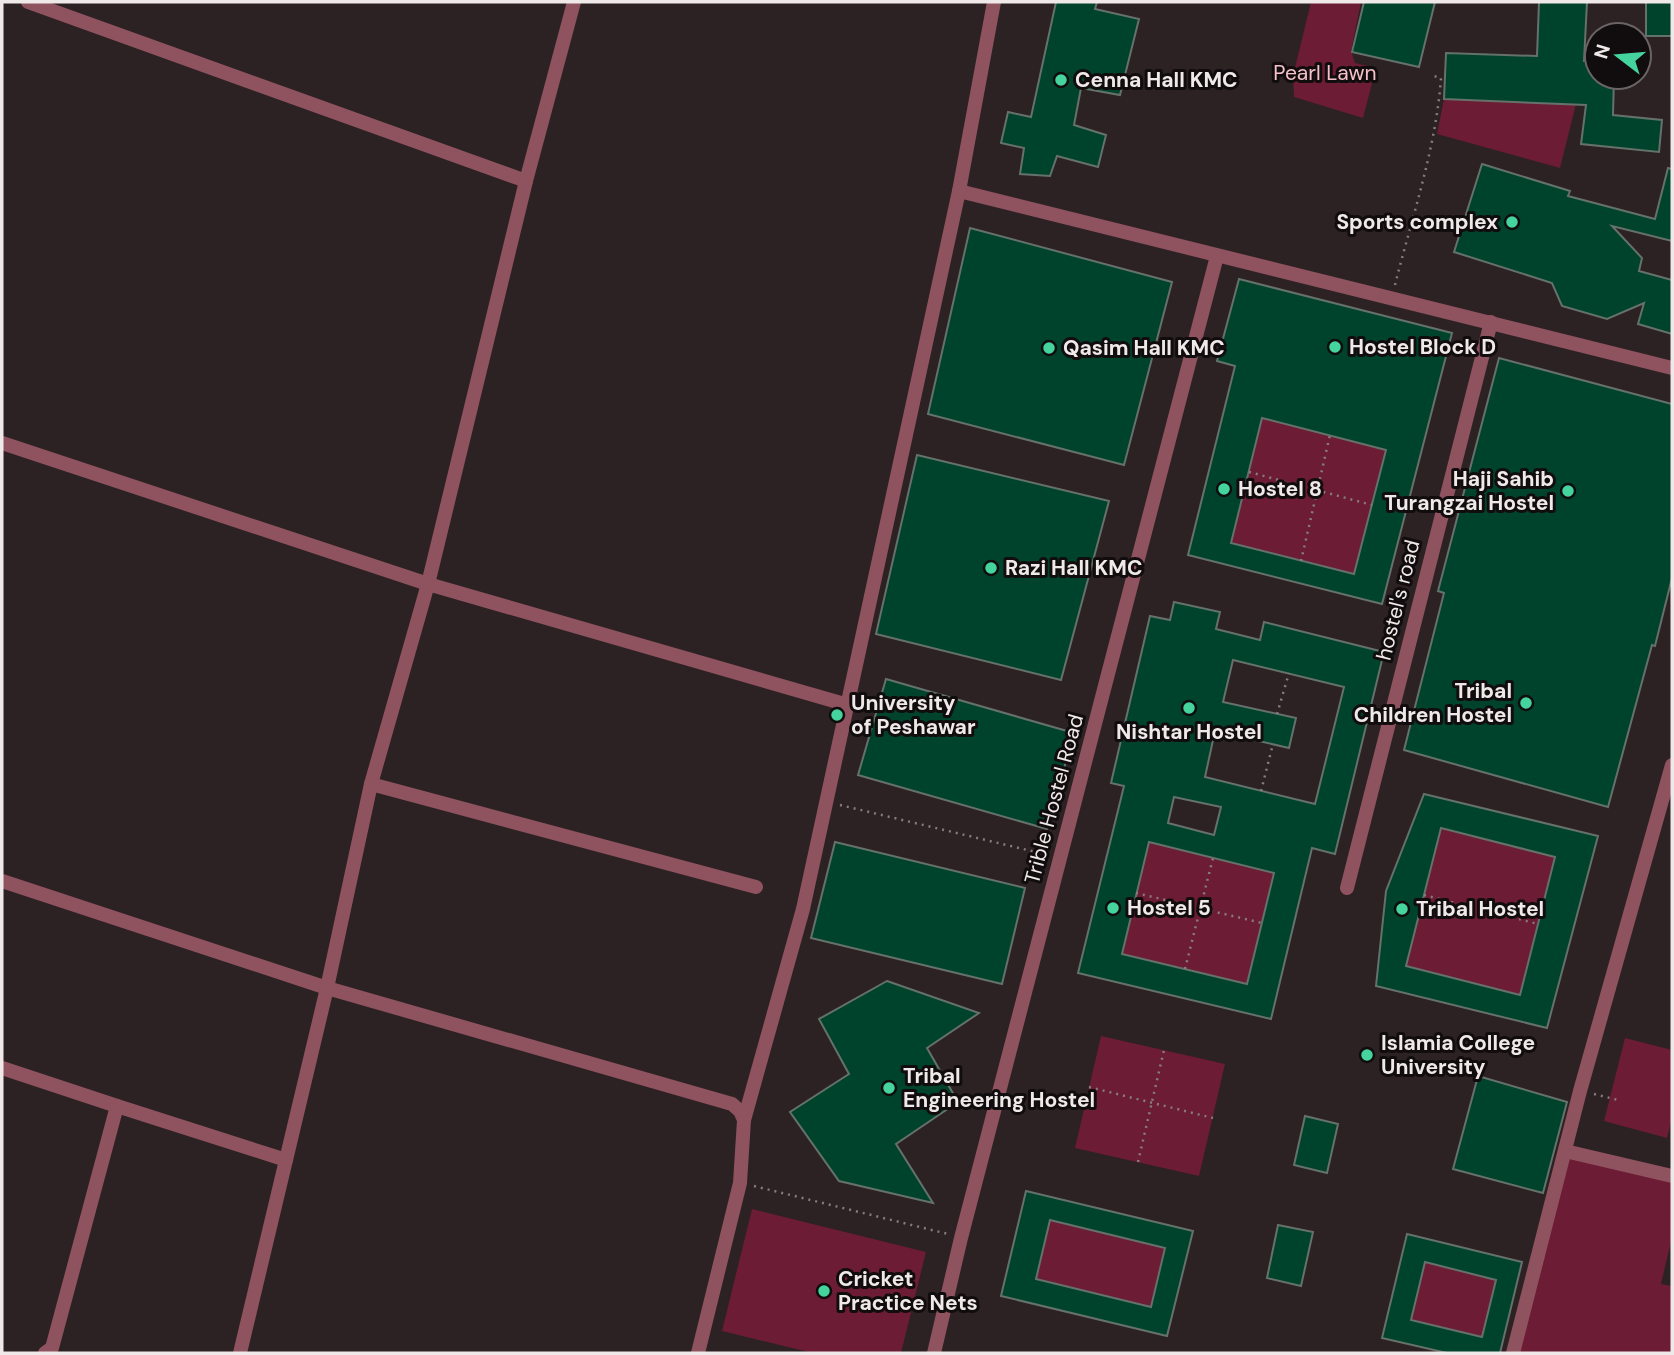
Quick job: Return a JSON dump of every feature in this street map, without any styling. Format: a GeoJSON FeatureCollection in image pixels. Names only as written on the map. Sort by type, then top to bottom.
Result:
{"type":"FeatureCollection","features":[{"type":"Feature","properties":{"kind":"street"},"geometry":{"type":"LineString","coordinates":[[28,2],[526,181]]}},
{"type":"Feature","properties":{"kind":"street"},"geometry":{"type":"LineString","coordinates":[[240,1353],[327,988],[371,784],[428,584],[526,181],[574,2]]}},
{"type":"Feature","properties":{"kind":"street"},"geometry":{"type":"LineString","coordinates":[[698,1353],[740,1183],[744,1119],[803,909],[848,705],[958,191],[994,2]]}},
{"type":"Feature","properties":{"kind":"street"},"geometry":{"type":"LineString","coordinates":[[958,191],[1672,368]]}},
{"type":"Feature","properties":{"kind":"street","name":"Trible Hostel Road"},"geometry":{"type":"LineString","coordinates":[[934,1353],[961,1238],[1217,256]]}},
{"type":"Feature","properties":{"kind":"street","name":"hostel's road"},"geometry":{"type":"LineString","coordinates":[[1347,888],[1491,322]]}},
{"type":"Feature","properties":{"kind":"street"},"geometry":{"type":"LineString","coordinates":[[2,443],[428,584],[848,705]]}},
{"type":"Feature","properties":{"kind":"street"},"geometry":{"type":"LineString","coordinates":[[1513,1353],[1580,1091],[1672,765]]}},
{"type":"Feature","properties":{"kind":"street"},"geometry":{"type":"LineString","coordinates":[[371,784],[756,887]]}},
{"type":"Feature","properties":{"kind":"street"},"geometry":{"type":"LineString","coordinates":[[2,881],[327,988],[732,1104],[744,1119]]}},
{"type":"Feature","properties":{"kind":"street"},"geometry":{"type":"LineString","coordinates":[[2,1068],[286,1160]]}},
{"type":"Feature","properties":{"kind":"street"},"geometry":{"type":"LineString","coordinates":[[45,1353],[52,1348],[117,1106]]}},
{"type":"Feature","properties":{"kind":"street"},"geometry":{"type":"LineString","coordinates":[[1565,1151],[1672,1176]]}},
{"type":"Feature","properties":{"kind":"path"},"geometry":{"type":"LineString","coordinates":[[1392,299],[1440,97],[1441,78],[1430,75]]}},
{"type":"Feature","properties":{"kind":"path"},"geometry":{"type":"LineString","coordinates":[[1301,561],[1330,435]]}},
{"type":"Feature","properties":{"kind":"path"},"geometry":{"type":"LineString","coordinates":[[1249,472],[1372,505]]}},
{"type":"Feature","properties":{"kind":"path"},"geometry":{"type":"LineString","coordinates":[[1277,714],[1289,673]]}},
{"type":"Feature","properties":{"kind":"path"},"geometry":{"type":"LineString","coordinates":[[1261,791],[1273,744]]}},
{"type":"Feature","properties":{"kind":"path"},"geometry":{"type":"LineString","coordinates":[[826,802],[1060,858]]}},
{"type":"Feature","properties":{"kind":"path"},"geometry":{"type":"LineString","coordinates":[[1185,969],[1213,858]]}},
{"type":"Feature","properties":{"kind":"path"},"geometry":{"type":"LineString","coordinates":[[1136,893],[1262,923]]}},
{"type":"Feature","properties":{"kind":"path"},"geometry":{"type":"LineString","coordinates":[[1424,895],[1538,924]]}},
{"type":"Feature","properties":{"kind":"path"},"geometry":{"type":"LineString","coordinates":[[1138,1162],[1164,1050]]}},
{"type":"Feature","properties":{"kind":"path"},"geometry":{"type":"LineString","coordinates":[[1089,1087],[1213,1118]]}},
{"type":"Feature","properties":{"kind":"path"},"geometry":{"type":"LineString","coordinates":[[1580,1091],[1618,1100]]}},
{"type":"Feature","properties":{"kind":"path"},"geometry":{"type":"LineString","coordinates":[[740,1183],[961,1238]]}},
{"type":"Feature","properties":{"kind":"green space","name":"Pearl Lawn"},"geometry":{"type":"Polygon","coordinates":[[[1311,2],[1361,2],[1351,51],[1355,63],[1376,68],[1363,118],[1294,97],[1293,76],[1311,2]]]}},
{"type":"Feature","properties":{"kind":"green space"},"geometry":{"type":"Polygon","coordinates":[[[1444,99],[1576,104],[1560,168],[1437,134],[1444,99]]]}},
{"type":"Feature","properties":{"kind":"green space"},"geometry":{"type":"Polygon","coordinates":[[[1262,418],[1386,450],[1354,574],[1231,543],[1262,418]]]}},
{"type":"Feature","properties":{"kind":"green space"},"geometry":{"type":"Polygon","coordinates":[[[1441,828],[1555,857],[1520,995],[1406,966],[1441,828]]]}},
{"type":"Feature","properties":{"kind":"green space"},"geometry":{"type":"Polygon","coordinates":[[[1149,842],[1274,873],[1247,984],[1122,954],[1149,842]]]}},
{"type":"Feature","properties":{"kind":"green space"},"geometry":{"type":"Polygon","coordinates":[[[1101,1036],[1225,1064],[1199,1176],[1075,1148],[1101,1036]]]}},
{"type":"Feature","properties":{"kind":"green space"},"geometry":{"type":"Polygon","coordinates":[[[1625,1038],[1672,1050],[1672,1118],[1667,1138],[1604,1121],[1625,1038]]]}},
{"type":"Feature","properties":{"kind":"green space"},"geometry":{"type":"Polygon","coordinates":[[[1565,1151],[1672,1176],[1672,1238],[1661,1284],[1672,1286],[1672,1353],[1513,1353],[1565,1151]]]}},
{"type":"Feature","properties":{"kind":"green space","name":"Cricket Practice Nets"},"geometry":{"type":"Polygon","coordinates":[[[752,1209],[926,1252],[901,1353],[813,1353],[722,1331],[752,1209]]]}},
{"type":"Feature","properties":{"kind":"green space"},"geometry":{"type":"Polygon","coordinates":[[[1050,1220],[1165,1248],[1151,1307],[1036,1279],[1050,1220]]]}},
{"type":"Feature","properties":{"kind":"green space"},"geometry":{"type":"Polygon","coordinates":[[[1425,1262],[1496,1280],[1482,1337],[1411,1320],[1425,1262]]]}},
{"type":"Feature","properties":{"kind":"building","name":"Cenna Hall KMC"},"geometry":{"type":"Polygon","coordinates":[[[1056,2],[1097,2],[1095,9],[1139,19],[1120,95],[1081,88],[1074,125],[1106,135],[1098,167],[1057,156],[1050,176],[1020,174],[1024,148],[1001,143],[1008,112],[1031,117],[1056,2]]]}},
{"type":"Feature","properties":{"kind":"building"},"geometry":{"type":"Polygon","coordinates":[[[1364,2],[1435,2],[1419,67],[1352,52],[1364,2]]]}},
{"type":"Feature","properties":{"kind":"building"},"geometry":{"type":"Polygon","coordinates":[[[1539,2],[1587,2],[1586,21],[1583,21],[1583,91],[1614,91],[1613,115],[1662,120],[1659,152],[1581,144],[1586,105],[1444,99],[1446,53],[1537,56],[1539,2]]]}},
{"type":"Feature","properties":{"kind":"building"},"geometry":{"type":"Polygon","coordinates":[[[1646,2],[1672,2],[1672,36],[1653,36],[1653,21],[1646,21],[1646,2]]]}},
{"type":"Feature","properties":{"kind":"building"},"geometry":{"type":"Polygon","coordinates":[[[1482,164],[1570,191],[1568,196],[1655,219],[1668,168],[1672,169],[1672,241],[1612,226],[1642,258],[1639,271],[1672,280],[1672,334],[1638,324],[1644,303],[1607,319],[1562,306],[1552,283],[1454,252],[1482,164]]]}},
{"type":"Feature","properties":{"kind":"building","name":"Qasim Hall KMC"},"geometry":{"type":"Polygon","coordinates":[[[970,228],[1172,282],[1124,465],[928,414],[970,228]]]}},
{"type":"Feature","properties":{"kind":"building"},"geometry":{"type":"Polygon","coordinates":[[[1239,279],[1452,333],[1382,604],[1188,555],[1235,366],[1217,361],[1239,279]],[[1262,418],[1231,543],[1354,574],[1386,450],[1262,418]]]}},
{"type":"Feature","properties":{"kind":"building"},"geometry":{"type":"Polygon","coordinates":[[[1499,358],[1672,404],[1672,578],[1608,807],[1404,750],[1444,593],[1438,591],[1499,358]]]}},
{"type":"Feature","properties":{"kind":"building","name":"Razi Hall KMC"},"geometry":{"type":"Polygon","coordinates":[[[917,455],[1109,501],[1061,680],[876,634],[917,455]]]}},
{"type":"Feature","properties":{"kind":"building"},"geometry":{"type":"Polygon","coordinates":[[[1174,602],[1220,612],[1216,629],[1260,640],[1264,622],[1384,652],[1335,854],[1312,848],[1271,1019],[1078,973],[1124,786],[1111,783],[1150,616],[1170,620],[1174,602]],[[1233,660],[1223,702],[1296,718],[1289,748],[1215,731],[1205,777],[1315,804],[1344,687],[1233,660]],[[1174,797],[1168,823],[1214,835],[1221,807],[1174,797]],[[1149,842],[1122,954],[1247,984],[1274,873],[1149,842]]]}},
{"type":"Feature","properties":{"kind":"building"},"geometry":{"type":"Polygon","coordinates":[[[886,679],[1074,733],[1047,829],[858,775],[886,679]]]}},
{"type":"Feature","properties":{"kind":"building","name":"Tribal Hostel"},"geometry":{"type":"Polygon","coordinates":[[[1424,794],[1598,836],[1547,1028],[1376,986],[1386,891],[1424,794]],[[1441,828],[1406,966],[1520,995],[1555,857],[1441,828]]]}},
{"type":"Feature","properties":{"kind":"building"},"geometry":{"type":"Polygon","coordinates":[[[835,842],[1025,888],[1002,984],[811,938],[835,842]]]}},
{"type":"Feature","properties":{"kind":"building","name":"Tribal Engineering Hostel"},"geometry":{"type":"Polygon","coordinates":[[[887,981],[979,1013],[927,1048],[958,1102],[896,1144],[933,1203],[839,1181],[790,1112],[849,1074],[819,1019],[887,981]]]}},
{"type":"Feature","properties":{"kind":"building"},"geometry":{"type":"Polygon","coordinates":[[[1478,1076],[1567,1102],[1543,1193],[1453,1169],[1478,1076]]]}},
{"type":"Feature","properties":{"kind":"building"},"geometry":{"type":"Polygon","coordinates":[[[1305,1116],[1338,1124],[1327,1173],[1294,1165],[1305,1116]]]}},
{"type":"Feature","properties":{"kind":"building"},"geometry":{"type":"Polygon","coordinates":[[[1026,1191],[1193,1231],[1167,1336],[1001,1296],[1026,1191]],[[1050,1220],[1036,1279],[1151,1307],[1165,1248],[1050,1220]]]}},
{"type":"Feature","properties":{"kind":"building"},"geometry":{"type":"Polygon","coordinates":[[[1278,1225],[1313,1232],[1301,1286],[1267,1278],[1278,1225]]]}},
{"type":"Feature","properties":{"kind":"building"},"geometry":{"type":"Polygon","coordinates":[[[1407,1234],[1522,1262],[1500,1353],[1447,1353],[1382,1338],[1407,1234]],[[1425,1262],[1411,1320],[1482,1337],[1496,1280],[1425,1262]]]}},
{"type":"Feature","properties":{"kind":"place","name":"Cenna Hall KMC"},"geometry":{"type":"Point","coordinates":[1061,80]}},
{"type":"Feature","properties":{"kind":"place","name":"Sports complex"},"geometry":{"type":"Point","coordinates":[1512,222]}},
{"type":"Feature","properties":{"kind":"place","name":"Hostel Block D"},"geometry":{"type":"Point","coordinates":[1335,347]}},
{"type":"Feature","properties":{"kind":"place","name":"Qasim Hall KMC"},"geometry":{"type":"Point","coordinates":[1049,348]}},
{"type":"Feature","properties":{"kind":"place","name":"Hostel 8"},"geometry":{"type":"Point","coordinates":[1224,489]}},
{"type":"Feature","properties":{"kind":"place","name":"Haji Sahib Turangzai Hostel"},"geometry":{"type":"Point","coordinates":[1568,491]}},
{"type":"Feature","properties":{"kind":"place","name":"Razi Hall KMC"},"geometry":{"type":"Point","coordinates":[991,568]}},
{"type":"Feature","properties":{"kind":"place","name":"Tribal Children Hostel"},"geometry":{"type":"Point","coordinates":[1526,703]}},
{"type":"Feature","properties":{"kind":"place","name":"Nishtar Hostel"},"geometry":{"type":"Point","coordinates":[1189,708]}},
{"type":"Feature","properties":{"kind":"place","name":"University of Peshawar"},"geometry":{"type":"Point","coordinates":[837,715]}},
{"type":"Feature","properties":{"kind":"place","name":"Hostel 5"},"geometry":{"type":"Point","coordinates":[1113,908]}},
{"type":"Feature","properties":{"kind":"place","name":"Tribal Hostel"},"geometry":{"type":"Point","coordinates":[1402,909]}},
{"type":"Feature","properties":{"kind":"place","name":"Islamia College University"},"geometry":{"type":"Point","coordinates":[1367,1055]}},
{"type":"Feature","properties":{"kind":"place","name":"Tribal Engineering Hostel"},"geometry":{"type":"Point","coordinates":[889,1088]}},
{"type":"Feature","properties":{"kind":"place","name":"Cricket Practice Nets"},"geometry":{"type":"Point","coordinates":[824,1291]}}]}
